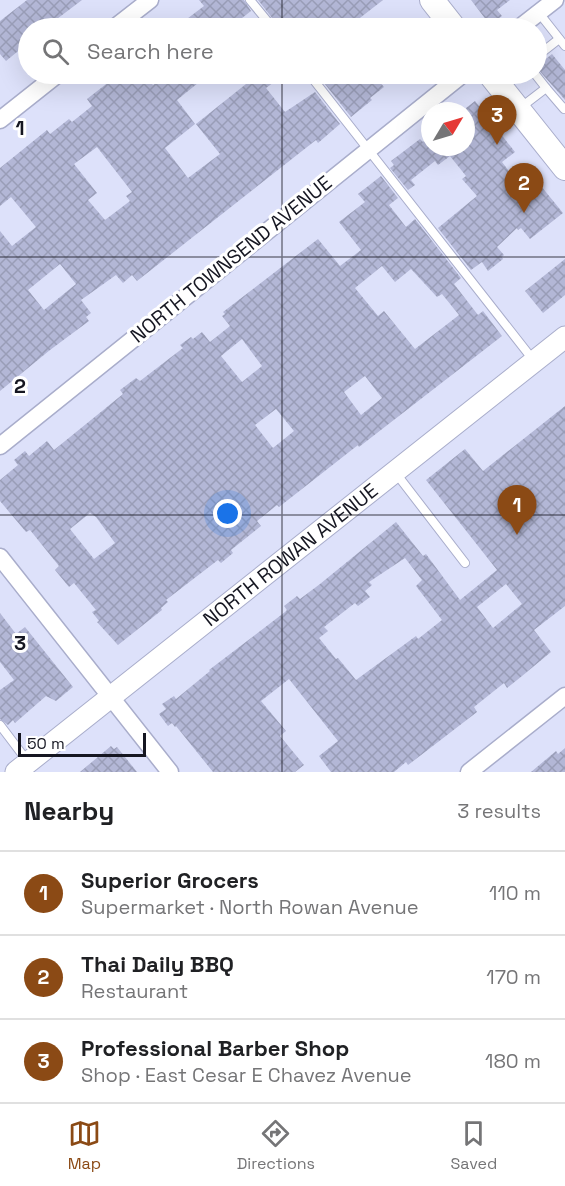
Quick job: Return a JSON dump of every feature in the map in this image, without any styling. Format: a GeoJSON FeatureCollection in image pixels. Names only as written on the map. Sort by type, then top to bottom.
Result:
{"type":"FeatureCollection","features":[{"type":"Feature","properties":{"kind":"main road"},"geometry":{"type":"LineString","coordinates":[[432,0],[446,18]]}},
{"type":"Feature","properties":{"kind":"main road"},"geometry":{"type":"LineString","coordinates":[[498,84],[565,168]]}},
{"type":"Feature","properties":{"kind":"street"},"geometry":{"type":"LineString","coordinates":[[127,18],[150,0]]}},
{"type":"Feature","properties":{"kind":"street"},"geometry":{"type":"LineString","coordinates":[[532,18],[555,0]]}},
{"type":"Feature","properties":{"kind":"street"},"geometry":{"type":"LineString","coordinates":[[0,120],[45,84]]}},
{"type":"Feature","properties":{"kind":"street","name":"NORTH TOWNSEND AVENUE"},"geometry":{"type":"LineString","coordinates":[[0,446],[450,84]]}},
{"type":"Feature","properties":{"kind":"street","name":"NORTH ROWAN AVENUE"},"geometry":{"type":"LineString","coordinates":[[22,767],[534,361],[563,344]]}},
{"type":"Feature","properties":{"kind":"street"},"geometry":{"type":"LineString","coordinates":[[0,557],[170,772]]}},
{"type":"Feature","properties":{"kind":"street"},"geometry":{"type":"LineString","coordinates":[[469,772],[565,696]]}},
{"type":"Feature","properties":{"kind":"lane"},"geometry":{"type":"LineString","coordinates":[[250,0],[265,18]]}},
{"type":"Feature","properties":{"kind":"lane"},"geometry":{"type":"LineString","coordinates":[[539,13],[543,18]]}},
{"type":"Feature","properties":{"kind":"lane"},"geometry":{"type":"LineString","coordinates":[[547,23],[565,46]]}},
{"type":"Feature","properties":{"kind":"lane"},"geometry":{"type":"LineString","coordinates":[[547,49],[559,39]]}},
{"type":"Feature","properties":{"kind":"lane"},"geometry":{"type":"LineString","coordinates":[[317,84],[534,361]]}},
{"type":"Feature","properties":{"kind":"lane"},"geometry":{"type":"LineString","coordinates":[[543,84],[564,110],[565,108]]}},
{"type":"Feature","properties":{"kind":"lane"},"geometry":{"type":"LineString","coordinates":[[518,110],[546,88]]}},
{"type":"Feature","properties":{"kind":"lane"},"geometry":{"type":"LineString","coordinates":[[394,472],[465,563]]}},
{"type":"Feature","properties":{"kind":"lane"},"geometry":{"type":"LineString","coordinates":[[0,725],[22,767]]}},
{"type":"Feature","properties":{"kind":"building"},"geometry":{"type":"Polygon","coordinates":[[[27,0],[82,0],[58,18],[18,18],[18,51],[6,61],[0,54],[0,21],[27,0]]]}},
{"type":"Feature","properties":{"kind":"building"},"geometry":{"type":"Polygon","coordinates":[[[199,0],[244,0],[251,11],[242,18],[188,18],[204,6],[199,0]]]}},
{"type":"Feature","properties":{"kind":"building"},"geometry":{"type":"Polygon","coordinates":[[[258,0],[383,0],[360,18],[272,18],[258,0]]]}},
{"type":"Feature","properties":{"kind":"building"},"geometry":{"type":"Polygon","coordinates":[[[471,0],[510,0],[497,10],[502,16],[499,18],[485,18],[471,0]]]}},
{"type":"Feature","properties":{"kind":"building"},"geometry":{"type":"Polygon","coordinates":[[[552,54],[565,70],[565,100],[547,79],[547,58],[552,54]]]}},
{"type":"Feature","properties":{"kind":"building"},"geometry":{"type":"Polygon","coordinates":[[[106,84],[197,84],[177,100],[195,124],[165,148],[188,178],[220,154],[196,124],[246,84],[271,84],[266,88],[285,112],[315,92],[340,124],[318,143],[316,140],[137,281],[132,275],[123,283],[116,275],[81,300],[91,313],[86,317],[89,321],[0,391],[0,231],[12,246],[36,227],[11,197],[0,206],[0,168],[47,130],[50,134],[69,119],[72,122],[92,106],[87,99],[106,84]],[[97,147],[74,164],[97,193],[88,200],[105,220],[130,201],[126,196],[132,192],[97,147]],[[60,264],[28,290],[44,310],[76,284],[60,264]]]}},
{"type":"Feature","properties":{"kind":"building"},"geometry":{"type":"Polygon","coordinates":[[[325,84],[381,84],[384,87],[351,117],[325,84]]]}},
{"type":"Feature","properties":{"kind":"building"},"geometry":{"type":"Polygon","coordinates":[[[474,102],[515,152],[502,162],[528,196],[541,186],[563,213],[530,239],[521,228],[518,230],[517,228],[497,247],[504,255],[503,259],[488,271],[482,262],[471,270],[438,228],[477,196],[462,179],[466,176],[450,156],[475,156],[474,102]]]}},
{"type":"Feature","properties":{"kind":"building"},"geometry":{"type":"Polygon","coordinates":[[[420,139],[421,156],[450,156],[438,165],[435,161],[411,180],[415,185],[408,190],[390,168],[394,165],[391,161],[420,139]]]}},
{"type":"Feature","properties":{"kind":"building"},"geometry":{"type":"Polygon","coordinates":[[[381,176],[398,198],[389,205],[406,227],[415,219],[461,278],[454,284],[478,315],[483,311],[502,336],[359,447],[358,445],[279,507],[277,505],[257,521],[261,526],[231,550],[233,553],[221,563],[218,560],[166,600],[168,602],[161,608],[162,610],[118,645],[97,622],[99,621],[92,612],[96,610],[74,583],[69,587],[55,570],[59,566],[30,530],[26,532],[0,501],[0,480],[18,465],[14,460],[25,451],[29,456],[47,441],[54,450],[123,394],[120,390],[136,378],[140,381],[183,348],[180,345],[191,337],[193,339],[202,332],[210,342],[230,326],[222,316],[225,314],[223,312],[318,239],[340,266],[361,250],[339,222],[365,202],[358,194],[381,176]],[[382,266],[355,288],[378,316],[384,311],[415,349],[459,315],[442,294],[437,297],[411,269],[395,282],[382,266]],[[242,339],[221,356],[242,382],[262,366],[242,339]],[[365,376],[344,392],[361,415],[382,398],[365,376]],[[276,409],[255,425],[273,448],[294,431],[276,409]],[[90,513],[70,529],[94,559],[115,543],[96,517],[90,513]]]}},
{"type":"Feature","properties":{"kind":"building"},"geometry":{"type":"Polygon","coordinates":[[[565,259],[565,295],[543,313],[525,291],[565,259]]]}},
{"type":"Feature","properties":{"kind":"building"},"geometry":{"type":"Polygon","coordinates":[[[565,406],[565,606],[534,630],[551,652],[522,676],[507,688],[504,683],[474,707],[477,712],[408,765],[406,762],[394,772],[331,772],[319,756],[338,741],[289,679],[261,701],[286,731],[280,736],[304,765],[295,772],[213,772],[176,726],[172,723],[168,726],[159,714],[166,709],[162,704],[174,696],[176,699],[209,670],[285,612],[287,610],[284,606],[297,596],[300,599],[320,584],[396,522],[423,556],[426,554],[460,600],[497,570],[426,480],[465,449],[483,471],[565,406]],[[405,558],[369,582],[372,585],[365,591],[370,597],[358,606],[355,603],[324,627],[328,631],[319,638],[356,680],[416,636],[418,639],[442,620],[416,586],[422,580],[405,558]],[[506,584],[477,607],[493,628],[522,604],[506,584]]]}},
{"type":"Feature","properties":{"kind":"building"},"geometry":{"type":"Polygon","coordinates":[[[0,613],[16,634],[25,627],[73,687],[56,701],[46,696],[15,723],[13,720],[8,725],[0,719],[0,690],[14,680],[0,662],[0,613]]]}},
{"type":"Feature","properties":{"kind":"building"},"geometry":{"type":"Polygon","coordinates":[[[111,746],[114,749],[117,747],[137,772],[80,772],[111,746]]]}},
{"type":"Feature","properties":{"kind":"building"},"geometry":{"type":"Polygon","coordinates":[[[565,748],[565,772],[531,772],[556,751],[558,754],[565,748]]]}},
{"type":"Feature","properties":{"kind":"place","name":"Professional Barber Shop"},"geometry":{"type":"Point","coordinates":[497,145]}},
{"type":"Feature","properties":{"kind":"place","name":"Thai Daily BBQ"},"geometry":{"type":"Point","coordinates":[524,213]}},
{"type":"Feature","properties":{"kind":"place","name":"Superior Grocers"},"geometry":{"type":"Point","coordinates":[517,535]}}]}
